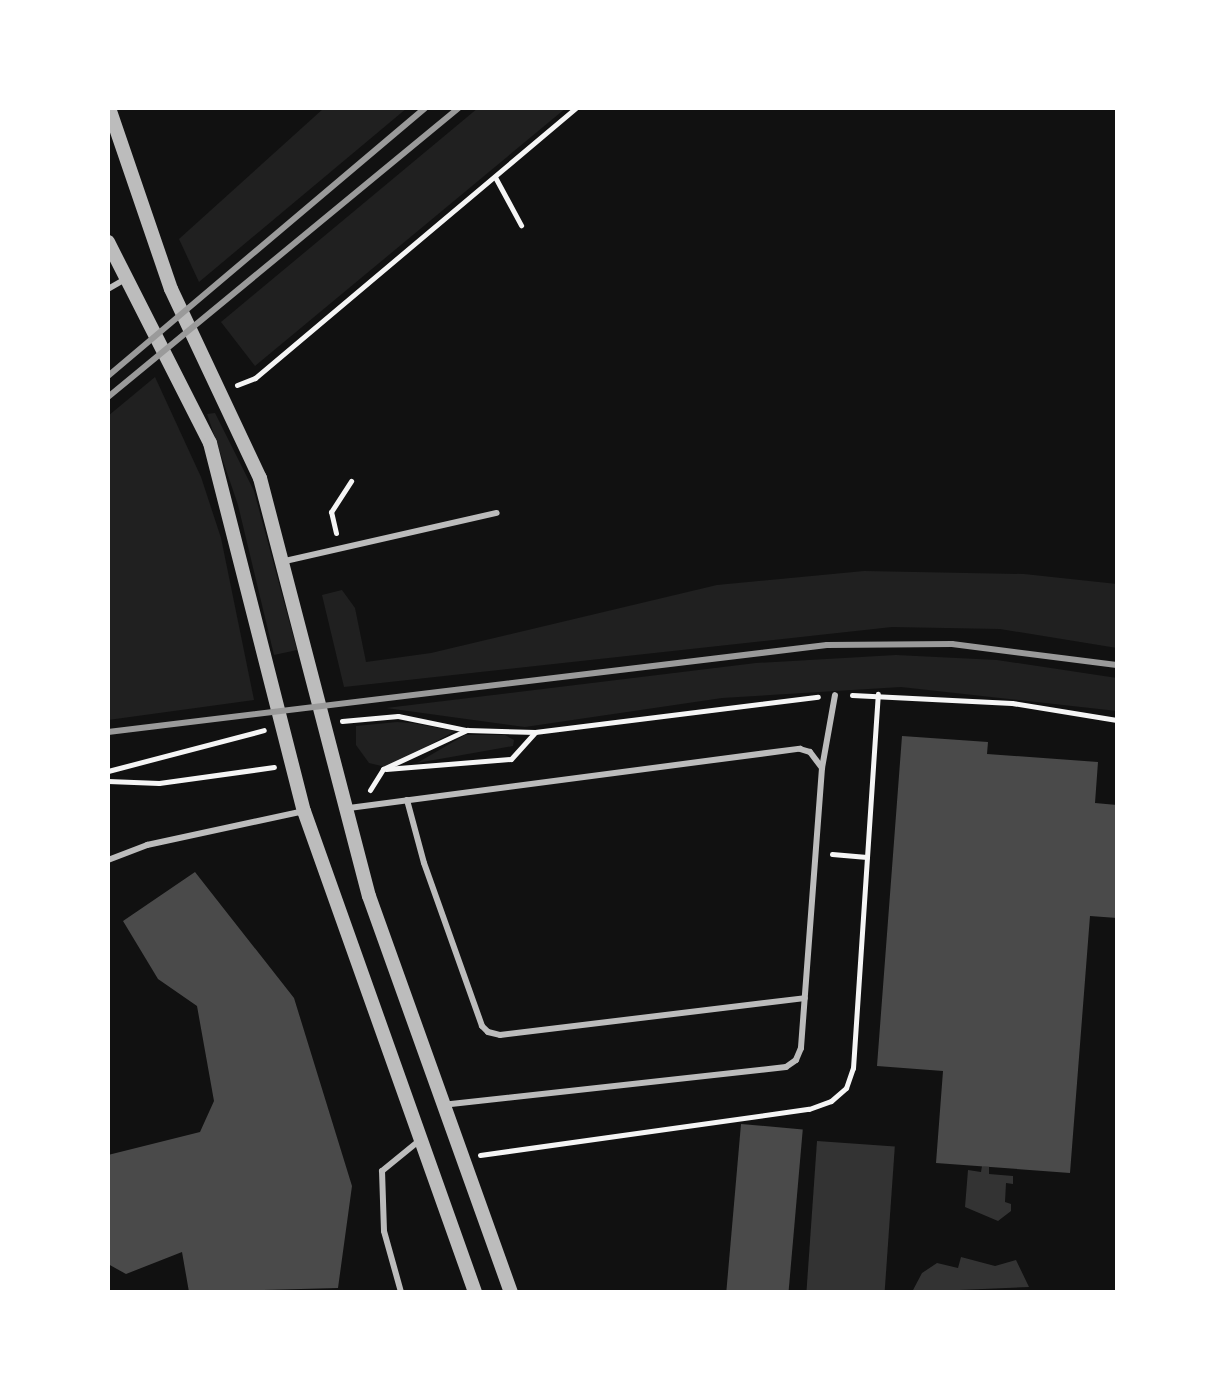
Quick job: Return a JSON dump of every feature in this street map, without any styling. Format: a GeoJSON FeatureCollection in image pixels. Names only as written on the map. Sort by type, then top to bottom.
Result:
{"type":"FeatureCollection","features":[{"type":"Feature","properties":{"kind":"street"},"geometry":{"type":"LineString","coordinates":[[109,108],[171,289],[260,478],[285,561],[343,809],[511,1292]]}},
{"type":"Feature","properties":{"kind":"street"},"geometry":{"type":"LineString","coordinates":[[108,242],[210,443],[304,811],[475,1292]]}},
{"type":"Feature","properties":{"kind":"lane"},"geometry":{"type":"LineString","coordinates":[[108,289],[125,279]]}},
{"type":"Feature","properties":{"kind":"lane"},"geometry":{"type":"LineString","coordinates":[[285,561],[497,513]]}},
{"type":"Feature","properties":{"kind":"lane"},"geometry":{"type":"LineString","coordinates":[[444,1105],[786,1067],[801,1048],[822,768],[835,695]]}},
{"type":"Feature","properties":{"kind":"lane"},"geometry":{"type":"LineString","coordinates":[[343,809],[800,749],[810,752],[822,768]]}},
{"type":"Feature","properties":{"kind":"lane"},"geometry":{"type":"LineString","coordinates":[[407,800],[482,1026],[500,1035],[805,998]]}},
{"type":"Feature","properties":{"kind":"lane"},"geometry":{"type":"LineString","coordinates":[[108,860],[147,845],[304,811]]}},
{"type":"Feature","properties":{"kind":"lane"},"geometry":{"type":"LineString","coordinates":[[401,1292],[384,1231],[382,1171],[421,1139]]}},
{"type":"Feature","properties":{"kind":"path"},"geometry":{"type":"LineString","coordinates":[[222,392],[255,378],[576,108]]}},
{"type":"Feature","properties":{"kind":"path"},"geometry":{"type":"LineString","coordinates":[[495,177],[521,225]]}},
{"type":"Feature","properties":{"kind":"path"},"geometry":{"type":"LineString","coordinates":[[334,525],[331,512],[351,481]]}},
{"type":"Feature","properties":{"kind":"path"},"geometry":{"type":"LineString","coordinates":[[355,719],[398,716],[467,730],[535,732],[511,759],[383,769]]}},
{"type":"Feature","properties":{"kind":"path"},"geometry":{"type":"LineString","coordinates":[[365,799],[383,769],[467,730]]}},
{"type":"Feature","properties":{"kind":"path"},"geometry":{"type":"LineString","coordinates":[[108,771],[244,732]]}},
{"type":"Feature","properties":{"kind":"path"},"geometry":{"type":"LineString","coordinates":[[108,781],[159,783],[290,765]]}},
{"type":"Feature","properties":{"kind":"path"},"geometry":{"type":"LineString","coordinates":[[816,853],[867,857]]}},
{"type":"Feature","properties":{"kind":"shaded area"},"geometry":{"type":"Polygon","coordinates":[[[324,108],[407,108],[199,282],[179,239],[324,108]]]}},
{"type":"Feature","properties":{"kind":"shaded area"},"geometry":{"type":"Polygon","coordinates":[[[478,108],[566,108],[255,366],[221,322],[478,108]]]}},
{"type":"Feature","properties":{"kind":"shaded area"},"geometry":{"type":"Polygon","coordinates":[[[155,377],[201,477],[221,538],[254,700],[108,720],[108,416],[155,377]]]}},
{"type":"Feature","properties":{"kind":"shaded area"},"geometry":{"type":"Polygon","coordinates":[[[215,413],[254,491],[297,650],[274,655],[238,505],[207,414],[215,413]]]}},
{"type":"Feature","properties":{"kind":"shaded area"},"geometry":{"type":"Polygon","coordinates":[[[864,571],[1024,574],[1117,584],[1117,648],[1000,629],[892,627],[344,687],[322,595],[342,590],[355,608],[366,662],[431,653],[717,585],[864,571]]]}},
{"type":"Feature","properties":{"kind":"shaded area"},"geometry":{"type":"Polygon","coordinates":[[[896,655],[997,660],[1117,678],[1117,711],[901,687],[722,698],[525,727],[386,708],[756,663],[896,655]]]}},
{"type":"Feature","properties":{"kind":"shaded area"},"geometry":{"type":"Polygon","coordinates":[[[397,722],[455,731],[397,763],[386,767],[369,763],[356,745],[356,726],[397,722]]]}},
{"type":"Feature","properties":{"kind":"shaded area"},"geometry":{"type":"Polygon","coordinates":[[[465,735],[505,735],[514,740],[513,746],[417,763],[465,735]]]}},
{"type":"Feature","properties":{"kind":"shaded area"},"geometry":{"type":"Polygon","coordinates":[[[817,1141],[895,1146],[885,1292],[806,1292],[817,1141]]]}},
{"type":"Feature","properties":{"kind":"shaded area"},"geometry":{"type":"Polygon","coordinates":[[[982,1166],[989,1167],[989,1174],[1013,1176],[1013,1184],[1006,1183],[1005,1202],[1011,1204],[1011,1211],[998,1221],[965,1207],[968,1170],[981,1172],[982,1166]]]}},
{"type":"Feature","properties":{"kind":"shaded area"},"geometry":{"type":"Polygon","coordinates":[[[961,1257],[995,1266],[1016,1260],[1029,1287],[912,1292],[922,1273],[937,1263],[958,1268],[961,1257]]]}},
{"type":"Feature","properties":{"kind":"building"},"geometry":{"type":"Polygon","coordinates":[[[902,736],[988,742],[987,754],[1098,762],[1095,803],[1117,805],[1117,918],[1090,916],[1070,1173],[936,1163],[943,1071],[877,1066],[902,736]]]}},
{"type":"Feature","properties":{"kind":"building"},"geometry":{"type":"Polygon","coordinates":[[[195,872],[294,998],[352,1186],[338,1288],[189,1292],[182,1252],[126,1274],[108,1264],[108,1155],[200,1132],[214,1101],[197,1006],[158,979],[123,921],[195,872]]]}},
{"type":"Feature","properties":{"kind":"building"},"geometry":{"type":"Polygon","coordinates":[[[741,1124],[803,1129],[789,1292],[726,1292],[741,1124]]]}},
{"type":"Feature","properties":{"kind":"railway"},"geometry":{"type":"LineString","coordinates":[[108,376],[425,108]]}},
{"type":"Feature","properties":{"kind":"railway"},"geometry":{"type":"LineString","coordinates":[[108,397],[458,108]]}},
{"type":"Feature","properties":{"kind":"railway"},"geometry":{"type":"LineString","coordinates":[[108,732],[827,645],[952,644],[1117,665]]}}]}
